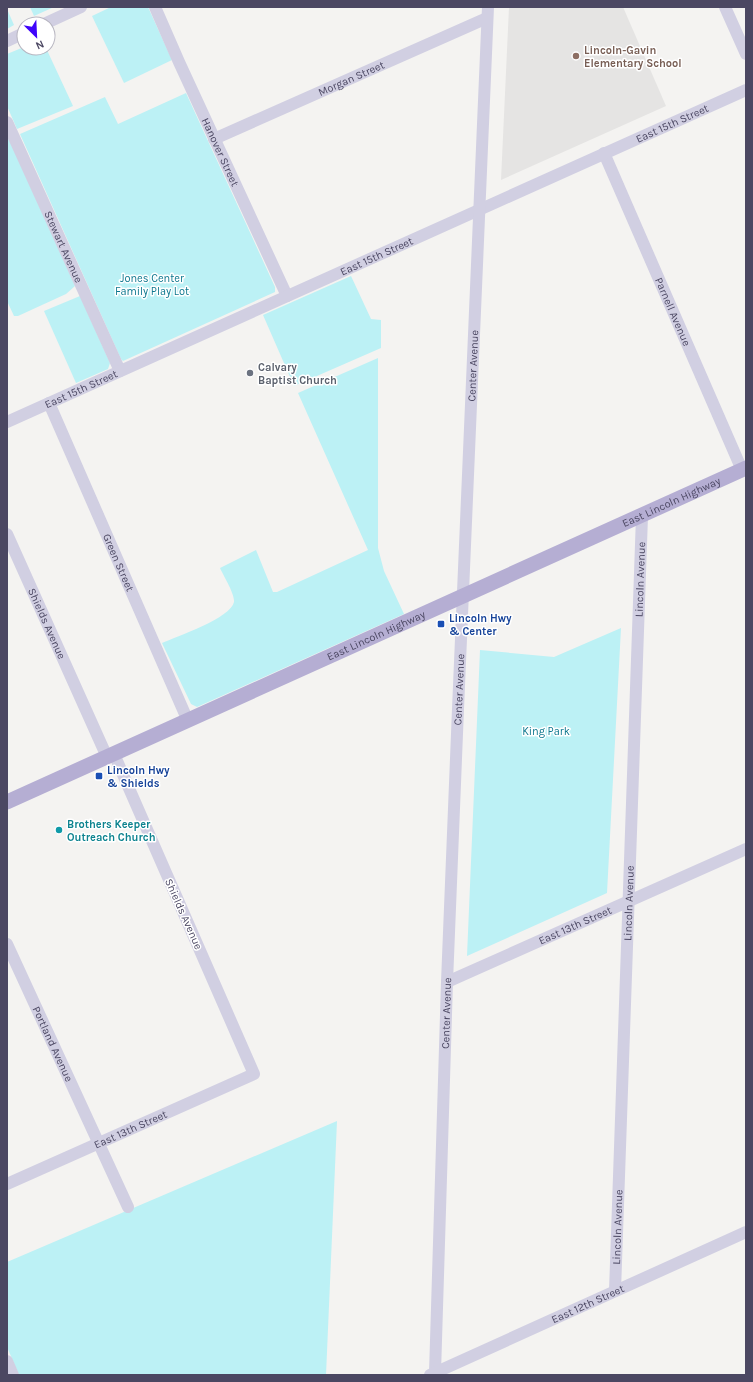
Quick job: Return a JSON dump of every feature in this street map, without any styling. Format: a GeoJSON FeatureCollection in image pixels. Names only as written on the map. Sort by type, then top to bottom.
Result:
{"type":"FeatureCollection","features":[{"type":"Feature","properties":{"kind":"main road","name":"East Lincoln Highway"},"geometry":{"type":"LineString","coordinates":[[7,802],[744,469]]}},
{"type":"Feature","properties":{"kind":"street"},"geometry":{"type":"LineString","coordinates":[[56,18],[81,7]]}},
{"type":"Feature","properties":{"kind":"street","name":"Hanover Street"},"geometry":{"type":"LineString","coordinates":[[156,7],[179,62],[287,296]]}},
{"type":"Feature","properties":{"kind":"street"},"geometry":{"type":"LineString","coordinates":[[725,7],[746,54]]}},
{"type":"Feature","properties":{"kind":"street","name":"Morgan Street"},"geometry":{"type":"LineString","coordinates":[[214,138],[487,12]]}},
{"type":"Feature","properties":{"kind":"street","name":"Center Avenue"},"geometry":{"type":"LineString","coordinates":[[432,1374],[487,12]]}},
{"type":"Feature","properties":{"kind":"street","name":"East 15th Street"},"geometry":{"type":"LineString","coordinates":[[7,422],[746,90]]}},
{"type":"Feature","properties":{"kind":"street","name":"Stewart Avenue"},"geometry":{"type":"LineString","coordinates":[[7,122],[120,371]]}},
{"type":"Feature","properties":{"kind":"street","name":"Parnell Avenue"},"geometry":{"type":"LineString","coordinates":[[604,153],[744,469]]}},
{"type":"Feature","properties":{"kind":"street","name":"Green Street"},"geometry":{"type":"LineString","coordinates":[[49,404],[188,721]]}},
{"type":"Feature","properties":{"kind":"street","name":"Lincoln Avenue"},"geometry":{"type":"LineString","coordinates":[[615,1291],[642,516]]}},
{"type":"Feature","properties":{"kind":"street","name":"Shields Avenue"},"geometry":{"type":"LineString","coordinates":[[7,534],[110,756],[254,1074]]}},
{"type":"Feature","properties":{"kind":"street","name":"East 13th Street"},"geometry":{"type":"LineString","coordinates":[[447,982],[746,849]]}},
{"type":"Feature","properties":{"kind":"street","name":"Portland Avenue"},"geometry":{"type":"LineString","coordinates":[[7,944],[128,1207]]}},
{"type":"Feature","properties":{"kind":"street","name":"East 13th Street"},"geometry":{"type":"LineString","coordinates":[[7,1184],[254,1074]]}},
{"type":"Feature","properties":{"kind":"street","name":"East 12th Street"},"geometry":{"type":"LineString","coordinates":[[432,1374],[746,1232]]}},
{"type":"Feature","properties":{"kind":"street"},"geometry":{"type":"LineString","coordinates":[[7,1361],[13,1375]]}},
{"type":"Feature","properties":{"kind":"shaded area","name":"Lincoln-Gavin Elementary School"},"geometry":{"type":"Polygon","coordinates":[[[509,7],[623,7],[666,106],[501,180],[509,7]]]}},
{"type":"Feature","properties":{"kind":"green space"},"geometry":{"type":"Polygon","coordinates":[[[30,7],[54,7],[34,16],[30,7]]]}},
{"type":"Feature","properties":{"kind":"green space"},"geometry":{"type":"Polygon","coordinates":[[[111,7],[148,7],[172,60],[124,83],[92,16],[111,7]]]}},
{"type":"Feature","properties":{"kind":"green space"},"geometry":{"type":"Polygon","coordinates":[[[7,9],[14,25],[7,29],[7,9]]]}},
{"type":"Feature","properties":{"kind":"green space"},"geometry":{"type":"Polygon","coordinates":[[[16,50],[16,56],[50,56],[73,106],[17,129],[7,106],[7,54],[16,50]]]}},
{"type":"Feature","properties":{"kind":"green space","name":"Jones Center Family Play Lot"},"geometry":{"type":"Polygon","coordinates":[[[186,93],[275,287],[275,292],[123,361],[20,134],[105,97],[118,124],[186,93]]]}},
{"type":"Feature","properties":{"kind":"green space"},"geometry":{"type":"Polygon","coordinates":[[[9,139],[75,286],[66,294],[18,316],[14,316],[7,301],[7,140],[9,139]]]}},
{"type":"Feature","properties":{"kind":"green space"},"geometry":{"type":"Polygon","coordinates":[[[351,276],[371,319],[381,320],[381,348],[294,386],[263,315],[351,276]]]}},
{"type":"Feature","properties":{"kind":"green space"},"geometry":{"type":"Polygon","coordinates":[[[80,296],[110,363],[108,369],[76,383],[44,311],[80,296]]]}},
{"type":"Feature","properties":{"kind":"green space"},"geometry":{"type":"Polygon","coordinates":[[[378,358],[378,548],[384,571],[404,614],[197,707],[191,704],[162,643],[190,632],[214,620],[231,608],[234,599],[220,568],[256,550],[273,592],[277,592],[368,550],[298,393],[378,358]]]}},
{"type":"Feature","properties":{"kind":"green space","name":"King Park"},"geometry":{"type":"Polygon","coordinates":[[[621,628],[607,893],[467,956],[480,650],[554,657],[621,628]]]}},
{"type":"Feature","properties":{"kind":"green space"},"geometry":{"type":"Polygon","coordinates":[[[337,1121],[326,1375],[19,1375],[7,1347],[7,1262],[337,1121]]]}},
{"type":"Feature","properties":{"kind":"place","name":"Lincoln-Gavin Elementary School"},"geometry":{"type":"Point","coordinates":[576,56]}},
{"type":"Feature","properties":{"kind":"place","name":"Calvary Baptist Church"},"geometry":{"type":"Point","coordinates":[250,373]}},
{"type":"Feature","properties":{"kind":"place","name":"Lincoln Hwy & Center"},"geometry":{"type":"Point","coordinates":[441,624]}},
{"type":"Feature","properties":{"kind":"place","name":"Lincoln Hwy & Shields"},"geometry":{"type":"Point","coordinates":[99,776]}},
{"type":"Feature","properties":{"kind":"place","name":"Brothers Keeper Outreach Church"},"geometry":{"type":"Point","coordinates":[59,830]}}]}
